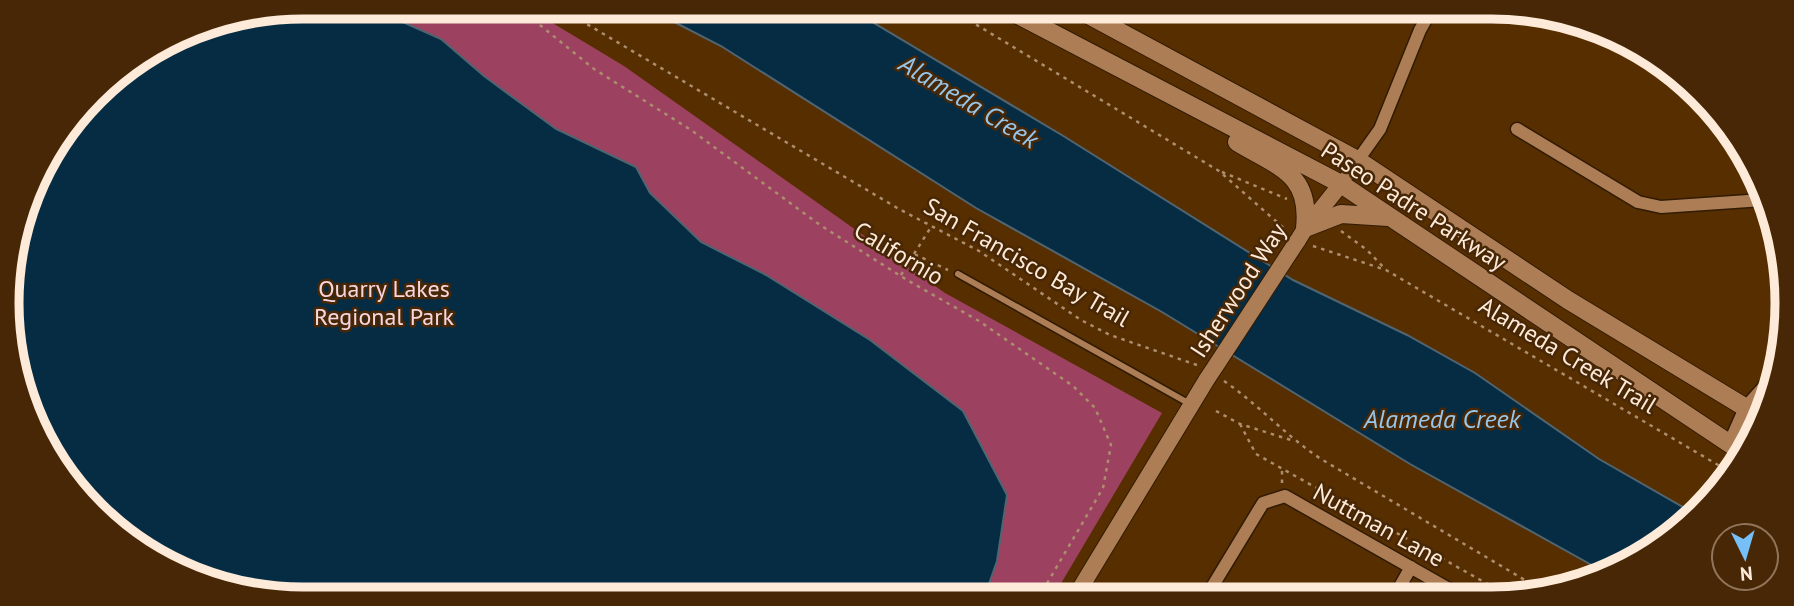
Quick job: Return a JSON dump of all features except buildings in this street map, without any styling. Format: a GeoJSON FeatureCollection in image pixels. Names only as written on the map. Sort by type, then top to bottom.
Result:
{"type":"FeatureCollection","features":[{"type":"Feature","properties":{"kind":"main road","name":"Paseo Padre Parkway"},"geometry":{"type":"LineString","coordinates":[[1026,19],[1341,184],[1735,448]]}},
{"type":"Feature","properties":{"kind":"main road","name":"Paseo Padre Parkway"},"geometry":{"type":"LineString","coordinates":[[1096,19],[1359,161],[1567,300],[1753,412]]}},
{"type":"Feature","properties":{"kind":"main road"},"geometry":{"type":"LineString","coordinates":[[1191,106],[1229,136],[1292,176],[1304,191],[1307,208],[1304,230]]}},
{"type":"Feature","properties":{"kind":"main road"},"geometry":{"type":"LineString","coordinates":[[1304,230],[1341,214],[1391,217]]}},
{"type":"Feature","properties":{"kind":"street","name":"Isherwood Way"},"geometry":{"type":"LineString","coordinates":[[1081,587],[1191,405],[1304,230],[1359,161],[1380,129],[1426,19]]}},
{"type":"Feature","properties":{"kind":"street"},"geometry":{"type":"LineString","coordinates":[[1517,129],[1638,202],[1661,207],[1756,201]]}},
{"type":"Feature","properties":{"kind":"street"},"geometry":{"type":"LineString","coordinates":[[1729,444],[1745,408],[1761,390]]}},
{"type":"Feature","properties":{"kind":"street","name":"Nuttman Lane"},"geometry":{"type":"LineString","coordinates":[[1212,587],[1263,503],[1285,496],[1446,587]]}},
{"type":"Feature","properties":{"kind":"street"},"geometry":{"type":"LineString","coordinates":[[1400,587],[1411,567]]}},
{"type":"Feature","properties":{"kind":"lane"},"geometry":{"type":"LineString","coordinates":[[958,274],[1191,405]]}},
{"type":"Feature","properties":{"kind":"path","name":"Californio"},"geometry":{"type":"LineString","coordinates":[[530,19],[594,69],[691,130],[746,174],[900,276],[979,321],[1073,386],[1095,408],[1111,445],[1103,488],[1045,587]]}},
{"type":"Feature","properties":{"kind":"path","name":"San Francisco Bay Trail"},"geometry":{"type":"LineString","coordinates":[[578,19],[979,251],[1081,320],[1110,335],[1211,373],[1272,419],[1293,441],[1531,584]]}},
{"type":"Feature","properties":{"kind":"path"},"geometry":{"type":"LineString","coordinates":[[967,19],[1219,171],[1307,208]]}},
{"type":"Feature","properties":{"kind":"path","name":"Alameda Creek Trail"},"geometry":{"type":"LineString","coordinates":[[1325,220],[1367,250],[1386,271],[1538,357],[1722,467]]}},
{"type":"Feature","properties":{"kind":"path"},"geometry":{"type":"LineString","coordinates":[[900,276],[932,226]]}},
{"type":"Feature","properties":{"kind":"path"},"geometry":{"type":"LineString","coordinates":[[914,254],[958,274]]}},
{"type":"Feature","properties":{"kind":"path"},"geometry":{"type":"LineString","coordinates":[[1216,411],[1240,424],[1293,441]]}},
{"type":"Feature","properties":{"kind":"path"},"geometry":{"type":"LineString","coordinates":[[1240,424],[1256,454],[1493,587]]}},
{"type":"Feature","properties":{"kind":"path"},"geometry":{"type":"LineString","coordinates":[[1282,469],[1282,483]]}},
{"type":"Feature","properties":{"kind":"green space","name":"Quarry Lakes Regional Park"},"geometry":{"type":"Polygon","coordinates":[[[546,19],[624,66],[945,293],[1162,413],[1059,587],[303,587],[266,584],[212,572],[161,549],[130,528],[102,504],[78,476],[57,445],[41,412],[29,376],[20,322],[22,266],[29,230],[41,194],[57,161],[78,130],[102,102],[130,78],[161,57],[194,41],[230,29],[284,20],[546,19]]]}},
{"type":"Feature","properties":{"kind":"water","name":"Quarry Lakes Regional Park"},"geometry":{"type":"Polygon","coordinates":[[[303,19],[396,19],[441,39],[484,76],[556,129],[636,167],[650,193],[701,242],[766,275],[870,340],[963,411],[1007,495],[997,561],[988,587],[303,587],[266,584],[212,572],[161,549],[130,528],[102,504],[78,476],[57,445],[34,394],[20,322],[22,266],[34,212],[57,161],[78,130],[102,102],[130,78],[161,57],[212,34],[266,22],[303,19]]]}},
{"type":"Feature","properties":{"kind":"water","name":"Alameda Creek"},"geometry":{"type":"Polygon","coordinates":[[[668,19],[867,19],[1065,137],[1293,280],[1407,335],[1475,373],[1599,459],[1686,509],[1649,539],[1595,567],[1410,464],[1162,312],[976,208],[721,46],[668,19]]]}}]}
